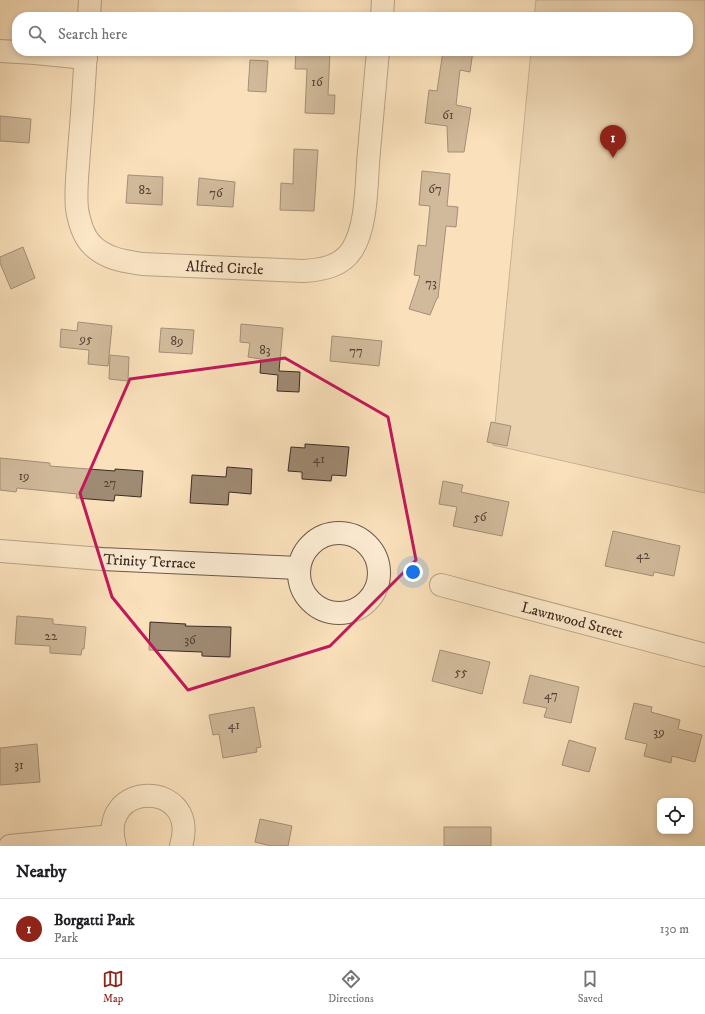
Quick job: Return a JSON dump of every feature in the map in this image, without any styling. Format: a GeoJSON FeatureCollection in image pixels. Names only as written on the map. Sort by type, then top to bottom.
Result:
{"type":"FeatureCollection","features":[{"type":"Feature","properties":{"kind":"street"},"geometry":{"type":"LineString","coordinates":[[89,12],[90,0]]}},
{"type":"Feature","properties":{"kind":"street"},"geometry":{"type":"LineString","coordinates":[[382,12],[383,0]]}},
{"type":"Feature","properties":{"kind":"street"},"geometry":{"type":"LineString","coordinates":[[0,51],[12,51]]}},
{"type":"Feature","properties":{"kind":"street","name":"Alfred Circle"},"geometry":{"type":"LineString","coordinates":[[86,56],[76,197],[80,221],[91,244],[100,252],[127,262],[303,272],[336,265],[351,251],[357,241],[363,213],[378,56]]}},
{"type":"Feature","properties":{"kind":"street","name":"Trinity Terrace"},"geometry":{"type":"LineString","coordinates":[[0,550],[102,559],[299,568]]}},
{"type":"Feature","properties":{"kind":"street","name":"Lawnwood Street"},"geometry":{"type":"LineString","coordinates":[[441,585],[705,655]]}},
{"type":"Feature","properties":{"kind":"street"},"geometry":{"type":"LineString","coordinates":[[10,846],[114,841],[113,823],[117,812],[126,803],[136,797],[148,795],[160,797],[171,803],[179,812],[184,823],[184,836],[181,846]]}},
{"type":"Feature","properties":{"kind":"highlighted area"},"geometry":{"type":"Polygon","coordinates":[[[285,358],[388,417],[416,560],[330,646],[188,690],[112,597],[80,493],[130,379],[285,358]]]}},
{"type":"Feature","properties":{"kind":"shaded area"},"geometry":{"type":"Polygon","coordinates":[[[536,0],[705,0],[705,493],[493,445],[531,56],[693,56],[693,12],[535,12],[536,0]]]}},
{"type":"Feature","properties":{"kind":"building"},"geometry":{"type":"Polygon","coordinates":[[[296,56],[330,56],[328,95],[335,95],[334,114],[305,113],[307,69],[295,69],[296,56]]]}},
{"type":"Feature","properties":{"kind":"building"},"geometry":{"type":"Polygon","coordinates":[[[442,56],[472,56],[470,72],[460,70],[456,105],[471,108],[464,152],[448,152],[447,126],[425,123],[429,90],[437,91],[442,56]]]}},
{"type":"Feature","properties":{"kind":"building"},"geometry":{"type":"Polygon","coordinates":[[[250,60],[268,61],[266,92],[248,91],[250,60]]]}},
{"type":"Feature","properties":{"kind":"building"},"geometry":{"type":"Polygon","coordinates":[[[0,116],[31,119],[29,143],[0,141],[0,116]]]}},
{"type":"Feature","properties":{"kind":"building"},"geometry":{"type":"Polygon","coordinates":[[[294,149],[318,150],[314,211],[280,210],[281,183],[293,184],[294,149]]]}},
{"type":"Feature","properties":{"kind":"building"},"geometry":{"type":"Polygon","coordinates":[[[422,171],[450,174],[447,206],[458,207],[456,227],[446,226],[438,298],[430,315],[409,309],[420,276],[414,275],[418,245],[426,246],[430,206],[419,205],[422,171]]]}},
{"type":"Feature","properties":{"kind":"building"},"geometry":{"type":"Polygon","coordinates":[[[128,175],[163,177],[162,205],[126,203],[128,175]]]}},
{"type":"Feature","properties":{"kind":"building"},"geometry":{"type":"Polygon","coordinates":[[[199,178],[235,182],[233,207],[197,205],[199,178]]]}},
{"type":"Feature","properties":{"kind":"building"},"geometry":{"type":"Polygon","coordinates":[[[23,247],[35,278],[11,289],[0,263],[0,257],[23,247]]]}},
{"type":"Feature","properties":{"kind":"building"},"geometry":{"type":"Polygon","coordinates":[[[78,322],[112,326],[108,366],[88,364],[89,350],[60,347],[61,329],[77,331],[78,322]]]}},
{"type":"Feature","properties":{"kind":"building"},"geometry":{"type":"Polygon","coordinates":[[[241,324],[283,328],[279,371],[300,372],[299,392],[277,391],[278,375],[260,373],[261,359],[248,357],[250,343],[240,342],[241,324]]]}},
{"type":"Feature","properties":{"kind":"building"},"geometry":{"type":"Polygon","coordinates":[[[161,328],[194,330],[192,354],[159,352],[161,328]]]}},
{"type":"Feature","properties":{"kind":"building"},"geometry":{"type":"Polygon","coordinates":[[[332,336],[382,341],[379,366],[330,361],[332,336]]]}},
{"type":"Feature","properties":{"kind":"building"},"geometry":{"type":"Polygon","coordinates":[[[110,355],[129,357],[128,381],[109,379],[110,355]]]}},
{"type":"Feature","properties":{"kind":"building"},"geometry":{"type":"Polygon","coordinates":[[[491,422],[511,426],[507,446],[487,442],[491,422]]]}},
{"type":"Feature","properties":{"kind":"building"},"geometry":{"type":"Polygon","coordinates":[[[305,444],[349,447],[346,476],[332,475],[331,481],[302,479],[302,472],[288,471],[291,447],[305,448],[305,444]]]}},
{"type":"Feature","properties":{"kind":"building"},"geometry":{"type":"Polygon","coordinates":[[[0,458],[50,463],[50,466],[115,471],[115,469],[143,471],[141,497],[115,495],[114,501],[76,498],[77,494],[17,488],[16,492],[0,490],[0,458]]]}},
{"type":"Feature","properties":{"kind":"building"},"geometry":{"type":"Polygon","coordinates":[[[227,467],[252,469],[251,494],[229,492],[228,505],[190,503],[192,475],[226,477],[227,467]]]}},
{"type":"Feature","properties":{"kind":"building"},"geometry":{"type":"Polygon","coordinates":[[[443,481],[463,485],[461,492],[509,502],[502,536],[453,526],[457,507],[439,504],[443,481]]]}},
{"type":"Feature","properties":{"kind":"building"},"geometry":{"type":"Polygon","coordinates":[[[613,531],[680,546],[674,576],[654,572],[653,576],[605,566],[613,531]]]}},
{"type":"Feature","properties":{"kind":"building"},"geometry":{"type":"Polygon","coordinates":[[[17,616],[53,619],[53,624],[86,627],[84,649],[82,649],[81,655],[50,653],[50,646],[15,644],[17,616]]]}},
{"type":"Feature","properties":{"kind":"building"},"geometry":{"type":"Polygon","coordinates":[[[150,622],[186,624],[185,626],[231,627],[230,657],[202,656],[202,652],[149,650],[150,622]]]}},
{"type":"Feature","properties":{"kind":"building"},"geometry":{"type":"Polygon","coordinates":[[[440,650],[490,662],[482,694],[432,681],[440,650]]]}},
{"type":"Feature","properties":{"kind":"building"},"geometry":{"type":"Polygon","coordinates":[[[530,675],[579,687],[571,723],[544,717],[547,708],[523,703],[530,675]]]}},
{"type":"Feature","properties":{"kind":"building"},"geometry":{"type":"Polygon","coordinates":[[[634,703],[652,707],[651,712],[680,720],[678,729],[702,735],[695,762],[672,756],[671,763],[644,756],[647,744],[625,739],[634,703]]]}},
{"type":"Feature","properties":{"kind":"building"},"geometry":{"type":"Polygon","coordinates":[[[254,707],[261,747],[256,748],[257,752],[223,758],[219,734],[213,735],[209,715],[254,707]]]}},
{"type":"Feature","properties":{"kind":"building"},"geometry":{"type":"Polygon","coordinates":[[[569,740],[596,748],[589,772],[562,765],[569,740]]]}},
{"type":"Feature","properties":{"kind":"building"},"geometry":{"type":"Polygon","coordinates":[[[37,744],[40,782],[0,785],[0,748],[37,744]]]}},
{"type":"Feature","properties":{"kind":"building"},"geometry":{"type":"Polygon","coordinates":[[[260,819],[292,826],[288,846],[271,846],[255,842],[260,819]]]}},
{"type":"Feature","properties":{"kind":"building"},"geometry":{"type":"Polygon","coordinates":[[[444,827],[491,827],[491,846],[444,846],[444,827]]]}},
{"type":"Feature","properties":{"kind":"place","name":"Borgatti Park"},"geometry":{"type":"Point","coordinates":[613,158]}}]}
